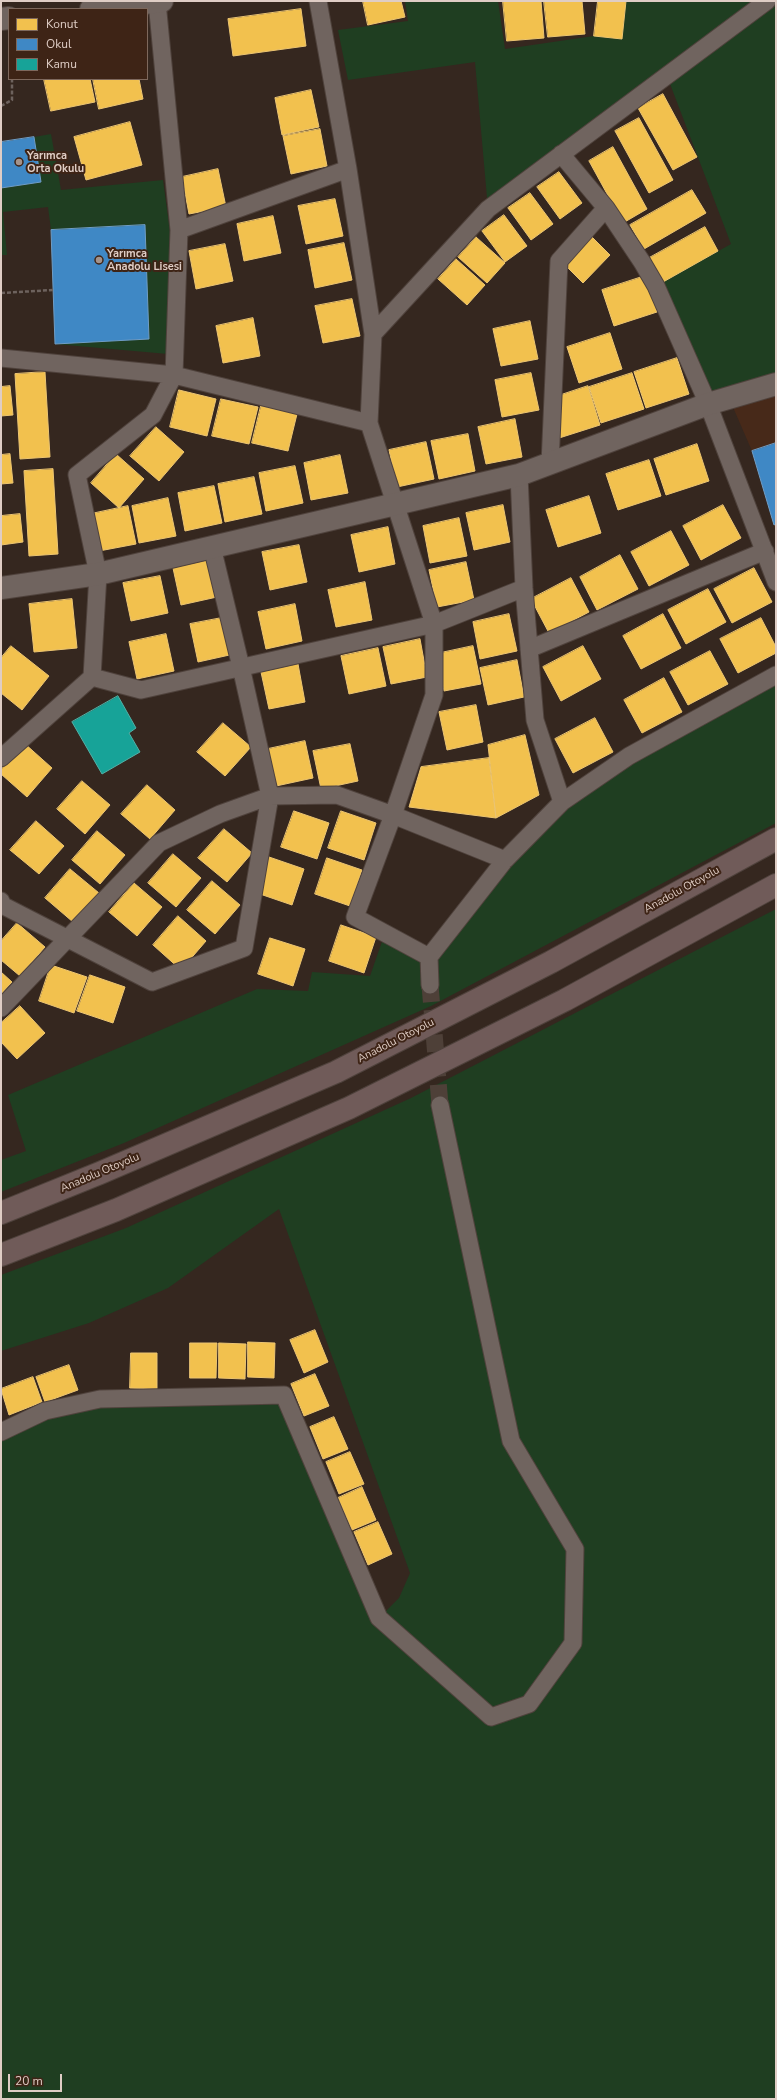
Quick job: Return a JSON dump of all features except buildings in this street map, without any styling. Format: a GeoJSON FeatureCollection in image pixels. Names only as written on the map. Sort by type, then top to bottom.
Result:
{"type":"FeatureCollection","features":[{"type":"Feature","properties":{"kind":"highway","name":"Anadolu Otoyolu"},"geometry":{"type":"LineString","coordinates":[[1,1214],[336,1072],[551,962],[776,839]]}},
{"type":"Feature","properties":{"kind":"highway"},"geometry":{"type":"LineString","coordinates":[[1,1255],[116,1210],[349,1108],[565,1000],[776,885]]}},
{"type":"Feature","properties":{"kind":"main road"},"geometry":{"type":"LineString","coordinates":[[100,8],[160,1]]}},
{"type":"Feature","properties":{"kind":"main road"},"geometry":{"type":"LineString","coordinates":[[1,588],[98,574],[519,475],[708,404],[776,384]]}},
{"type":"Feature","properties":{"kind":"street"},"geometry":{"type":"LineString","coordinates":[[1,758],[92,677],[98,574],[77,475],[153,415],[174,375],[178,230],[160,1]]}},
{"type":"Feature","properties":{"kind":"street"},"geometry":{"type":"LineString","coordinates":[[318,1],[348,169],[373,334],[369,423],[434,624],[434,695],[393,815],[355,917],[429,957]]}},
{"type":"Feature","properties":{"kind":"street"},"geometry":{"type":"LineString","coordinates":[[373,334],[488,209],[767,1]]}},
{"type":"Feature","properties":{"kind":"street"},"geometry":{"type":"LineString","coordinates":[[774,1],[776,12]]}},
{"type":"Feature","properties":{"kind":"street"},"geometry":{"type":"LineString","coordinates":[[561,154],[606,208],[656,286],[708,404],[776,582]]}},
{"type":"Feature","properties":{"kind":"street"},"geometry":{"type":"LineString","coordinates":[[178,230],[348,169]]}},
{"type":"Feature","properties":{"kind":"street"},"geometry":{"type":"LineString","coordinates":[[550,464],[558,261],[606,208]]}},
{"type":"Feature","properties":{"kind":"street"},"geometry":{"type":"LineString","coordinates":[[1,358],[174,375],[369,423]]}},
{"type":"Feature","properties":{"kind":"street"},"geometry":{"type":"LineString","coordinates":[[519,475],[524,588],[535,720],[562,802]]}},
{"type":"Feature","properties":{"kind":"street"},"geometry":{"type":"LineString","coordinates":[[1,901],[2,905],[69,938],[152,982],[244,948],[270,796],[212,547]]}},
{"type":"Feature","properties":{"kind":"street"},"geometry":{"type":"LineString","coordinates":[[529,649],[765,551]]}},
{"type":"Feature","properties":{"kind":"street"},"geometry":{"type":"LineString","coordinates":[[92,677],[141,690],[434,624],[524,588]]}},
{"type":"Feature","properties":{"kind":"street"},"geometry":{"type":"LineString","coordinates":[[430,985],[429,957],[505,860],[562,802],[629,756],[776,675]]}},
{"type":"Feature","properties":{"kind":"street"},"geometry":{"type":"LineString","coordinates":[[1,1008],[159,843],[220,814],[270,796],[338,795],[393,815],[505,860]]}},
{"type":"Feature","properties":{"kind":"street"},"geometry":{"type":"LineString","coordinates":[[1,1432],[45,1411],[100,1399],[284,1395],[379,1618],[491,1717],[528,1704],[573,1643],[575,1549],[511,1441],[440,1105]]}},
{"type":"Feature","properties":{"kind":"path"},"geometry":{"type":"LineString","coordinates":[[1,106],[12,100],[12,80]]}},
{"type":"Feature","properties":{"kind":"path"},"geometry":{"type":"LineString","coordinates":[[1,293],[53,290]]}},
{"type":"Feature","properties":{"kind":"shaded area"},"geometry":{"type":"Polygon","coordinates":[[[776,384],[776,532],[752,451],[729,398],[776,384]]]}},
{"type":"Feature","properties":{"kind":"green space"},"geometry":{"type":"Polygon","coordinates":[[[405,1],[498,1],[505,49],[594,36],[622,39],[626,1],[776,1],[776,381],[708,404],[656,286],[731,244],[667,76],[488,209],[475,62],[348,80],[338,30],[408,21],[405,1]]]}},
{"type":"Feature","properties":{"kind":"green space"},"geometry":{"type":"Polygon","coordinates":[[[51,134],[61,190],[163,180],[171,239],[168,354],[55,344],[149,339],[144,226],[51,230],[48,207],[3,212],[7,255],[1,255],[1,188],[41,182],[34,137],[51,134]]]}},
{"type":"Feature","properties":{"kind":"green space"},"geometry":{"type":"Polygon","coordinates":[[[776,675],[776,823],[431,1006],[124,1143],[1,1192],[1,1160],[26,1151],[8,1095],[257,989],[308,991],[312,972],[370,976],[385,933],[429,957],[562,802],[776,675]]]}},
{"type":"Feature","properties":{"kind":"green space"},"geometry":{"type":"Polygon","coordinates":[[[776,909],[776,2099],[1,2099],[1,1432],[45,1411],[284,1395],[379,1618],[399,1598],[410,1573],[279,1209],[168,1288],[89,1323],[1,1351],[1,1275],[126,1228],[411,1098],[776,909]]]}},
{"type":"Feature","properties":{"kind":"tunnel"},"geometry":{"type":"LineString","coordinates":[[430,985],[440,1105]]}},
{"type":"Feature","properties":{"kind":"place","name":"Yarımca Orta Okulu"},"geometry":{"type":"Point","coordinates":[19,162]}},
{"type":"Feature","properties":{"kind":"place","name":"Yarımca Anadolu Lisesi"},"geometry":{"type":"Point","coordinates":[99,260]}}]}
